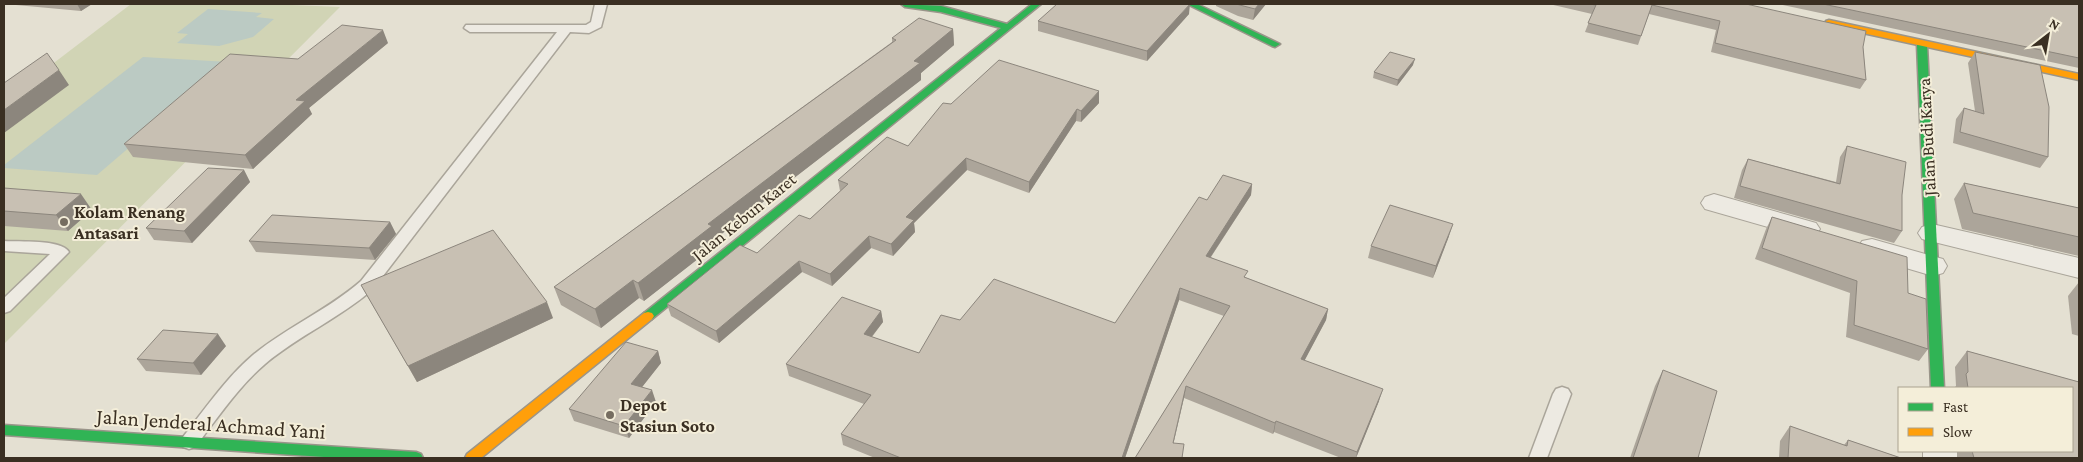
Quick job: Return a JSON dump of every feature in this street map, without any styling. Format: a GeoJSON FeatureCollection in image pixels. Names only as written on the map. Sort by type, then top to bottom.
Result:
{"type":"FeatureCollection","features":[{"type":"Feature","properties":{"kind":"main road"},"geometry":{"type":"LineString","coordinates":[[904,4],[959,13],[1008,27]]}},
{"type":"Feature","properties":{"kind":"main road","name":"Jalan Kebun Karet"},"geometry":{"type":"LineString","coordinates":[[472,458],[1037,4]]}},
{"type":"Feature","properties":{"kind":"main road"},"geometry":{"type":"LineString","coordinates":[[1191,4],[1275,44]]}},
{"type":"Feature","properties":{"kind":"main road"},"geometry":{"type":"LineString","coordinates":[[1819,21],[1922,45],[2079,77]]}},
{"type":"Feature","properties":{"kind":"main road","name":"Jalan Budi Karya"},"geometry":{"type":"LineString","coordinates":[[1922,45],[1938,387]]}},
{"type":"Feature","properties":{"kind":"main road","name":"Jalan Jenderal Achmad Yani"},"geometry":{"type":"LineString","coordinates":[[4,430],[416,458]]}},
{"type":"Feature","properties":{"kind":"street"},"geometry":{"type":"LineString","coordinates":[[1714,203],[1933,266]]}},
{"type":"Feature","properties":{"kind":"street"},"geometry":{"type":"LineString","coordinates":[[1932,234],[2079,268]]}},
{"type":"Feature","properties":{"kind":"lane"},"geometry":{"type":"LineString","coordinates":[[470,28],[593,28],[597,24],[601,4]]}},
{"type":"Feature","properties":{"kind":"lane"},"geometry":{"type":"LineString","coordinates":[[189,442],[245,372],[337,309],[367,285],[566,29]]}},
{"type":"Feature","properties":{"kind":"lane"},"geometry":{"type":"LineString","coordinates":[[4,246],[56,249],[61,252],[4,307]]}},
{"type":"Feature","properties":{"kind":"lane"},"geometry":{"type":"LineString","coordinates":[[1538,458],[1562,394]]}},
{"type":"Feature","properties":{"kind":"green space","name":"Kolam Renang Antasari"},"geometry":{"type":"Polygon","coordinates":[[[131,4],[268,4],[340,7],[4,344],[4,101],[131,4]]]}},
{"type":"Feature","properties":{"kind":"shaded area"},"geometry":{"type":"Polygon","coordinates":[[[208,9],[262,13],[256,17],[274,19],[253,37],[219,46],[177,43],[188,34],[177,33],[208,9]]]}},
{"type":"Feature","properties":{"kind":"shaded area"},"geometry":{"type":"Polygon","coordinates":[[[143,57],[229,62],[97,175],[4,168],[4,165],[143,57]]]}},
{"type":"Feature","properties":{"kind":"building"},"geometry":{"type":"Polygon","coordinates":[[[1057,4],[1190,4],[1147,51],[1038,21],[1057,4]]]}},
{"type":"Feature","properties":{"kind":"building"},"geometry":{"type":"Polygon","coordinates":[[[1236,4],[1259,4],[1255,9],[1236,4]]]}},
{"type":"Feature","properties":{"kind":"building"},"geometry":{"type":"Polygon","coordinates":[[[1589,4],[1746,4],[1866,31],[1863,47],[1866,80],[1715,43],[1720,21],[1652,5],[1641,36],[1588,23],[1596,5],[1589,4]]]}},
{"type":"Feature","properties":{"kind":"building"},"geometry":{"type":"Polygon","coordinates":[[[1823,4],[2079,4],[2079,58],[1823,4]]]}},
{"type":"Feature","properties":{"kind":"building"},"geometry":{"type":"Polygon","coordinates":[[[919,18],[953,29],[914,61],[920,63],[708,224],[712,226],[638,283],[633,280],[595,309],[554,287],[896,40],[892,38],[919,18]]]}},
{"type":"Feature","properties":{"kind":"building"},"geometry":{"type":"Polygon","coordinates":[[[342,25],[383,30],[296,100],[305,101],[245,155],[124,144],[230,54],[298,59],[342,25]]]}},
{"type":"Feature","properties":{"kind":"building"},"geometry":{"type":"Polygon","coordinates":[[[1390,52],[1415,59],[1398,80],[1374,72],[1390,52]]]}},
{"type":"Feature","properties":{"kind":"building"},"geometry":{"type":"Polygon","coordinates":[[[1975,52],[2040,65],[2049,107],[2048,157],[1960,132],[1964,108],[1984,114],[1975,52]]]}},
{"type":"Feature","properties":{"kind":"building"},"geometry":{"type":"Polygon","coordinates":[[[47,53],[59,70],[4,110],[4,83],[47,53]]]}},
{"type":"Feature","properties":{"kind":"building"},"geometry":{"type":"Polygon","coordinates":[[[999,60],[1099,91],[1081,111],[1077,109],[1029,182],[966,158],[906,217],[914,220],[891,244],[869,236],[830,274],[799,261],[716,331],[667,304],[740,245],[757,253],[799,215],[810,219],[848,184],[838,180],[887,137],[908,146],[943,103],[951,104],[999,60]]]}},
{"type":"Feature","properties":{"kind":"building"},"geometry":{"type":"Polygon","coordinates":[[[1847,146],[1906,162],[1902,195],[1902,231],[1740,186],[1748,159],[1840,184],[1847,146]]]}},
{"type":"Feature","properties":{"kind":"building"},"geometry":{"type":"Polygon","coordinates":[[[208,168],[244,170],[184,231],[146,228],[208,168]]]}},
{"type":"Feature","properties":{"kind":"building"},"geometry":{"type":"Polygon","coordinates":[[[1223,175],[1252,184],[1206,256],[1248,271],[1244,277],[1328,309],[1301,359],[1383,389],[1357,452],[1276,421],[1275,423],[1186,386],[1173,443],[1184,444],[1182,458],[1135,458],[1230,306],[1180,288],[1122,458],[901,458],[841,434],[871,395],[786,364],[842,297],[881,311],[864,334],[919,353],[941,315],[960,320],[994,279],[1115,323],[1199,197],[1207,200],[1223,175]]]}},
{"type":"Feature","properties":{"kind":"building"},"geometry":{"type":"Polygon","coordinates":[[[1964,183],[2079,208],[2079,237],[1973,213],[1964,183]]]}},
{"type":"Feature","properties":{"kind":"building"},"geometry":{"type":"Polygon","coordinates":[[[4,188],[81,194],[56,215],[4,211],[4,188]]]}},
{"type":"Feature","properties":{"kind":"building"},"geometry":{"type":"Polygon","coordinates":[[[1390,205],[1453,224],[1436,266],[1371,246],[1390,205]]]}},
{"type":"Feature","properties":{"kind":"building"},"geometry":{"type":"Polygon","coordinates":[[[272,215],[390,222],[369,248],[249,241],[272,215]]]}},
{"type":"Feature","properties":{"kind":"building"},"geometry":{"type":"Polygon","coordinates":[[[1772,217],[1907,257],[1908,293],[1926,299],[1928,349],[1854,325],[1857,281],[1762,248],[1772,217]]]}},
{"type":"Feature","properties":{"kind":"building"},"geometry":{"type":"Polygon","coordinates":[[[493,230],[547,302],[408,366],[361,285],[493,230]]]}},
{"type":"Feature","properties":{"kind":"building"},"geometry":{"type":"Polygon","coordinates":[[[163,330],[218,334],[193,363],[137,359],[163,330]]]}},
{"type":"Feature","properties":{"kind":"building"},"geometry":{"type":"Polygon","coordinates":[[[626,342],[658,351],[631,384],[652,390],[624,426],[569,409],[626,342]]]}},
{"type":"Feature","properties":{"kind":"building"},"geometry":{"type":"Polygon","coordinates":[[[1967,351],[2079,382],[2079,458],[1974,458],[1972,452],[2073,452],[2073,387],[1968,387],[1966,374],[1968,372],[1967,351]]]}},
{"type":"Feature","properties":{"kind":"building"},"geometry":{"type":"Polygon","coordinates":[[[1663,370],[1717,391],[1698,458],[1633,458],[1663,370]]]}},
{"type":"Feature","properties":{"kind":"building"},"geometry":{"type":"Polygon","coordinates":[[[1790,426],[1847,446],[1848,440],[1901,458],[1788,458],[1790,426]]]}},
{"type":"Feature","properties":{"kind":"traffic: fast"},"geometry":{"type":"LineString","coordinates":[[905,4],[941,9],[1008,27]]}},
{"type":"Feature","properties":{"kind":"traffic: fast"},"geometry":{"type":"LineString","coordinates":[[648,316],[1037,4]]}},
{"type":"Feature","properties":{"kind":"traffic: fast"},"geometry":{"type":"LineString","coordinates":[[1191,4],[1275,44]]}},
{"type":"Feature","properties":{"kind":"traffic: fast"},"geometry":{"type":"LineString","coordinates":[[1922,45],[1938,387]]}},
{"type":"Feature","properties":{"kind":"traffic: fast"},"geometry":{"type":"LineString","coordinates":[[4,430],[416,458]]}},
{"type":"Feature","properties":{"kind":"traffic: slow"},"geometry":{"type":"LineString","coordinates":[[1829,23],[2079,77]]}},
{"type":"Feature","properties":{"kind":"traffic: slow"},"geometry":{"type":"LineString","coordinates":[[472,458],[648,316]]}},
{"type":"Feature","properties":{"kind":"place","name":"Kolam Renang Antasari"},"geometry":{"type":"Point","coordinates":[64,222]}},
{"type":"Feature","properties":{"kind":"place","name":"Depot Stasiun Soto"},"geometry":{"type":"Point","coordinates":[610,415]}}]}
